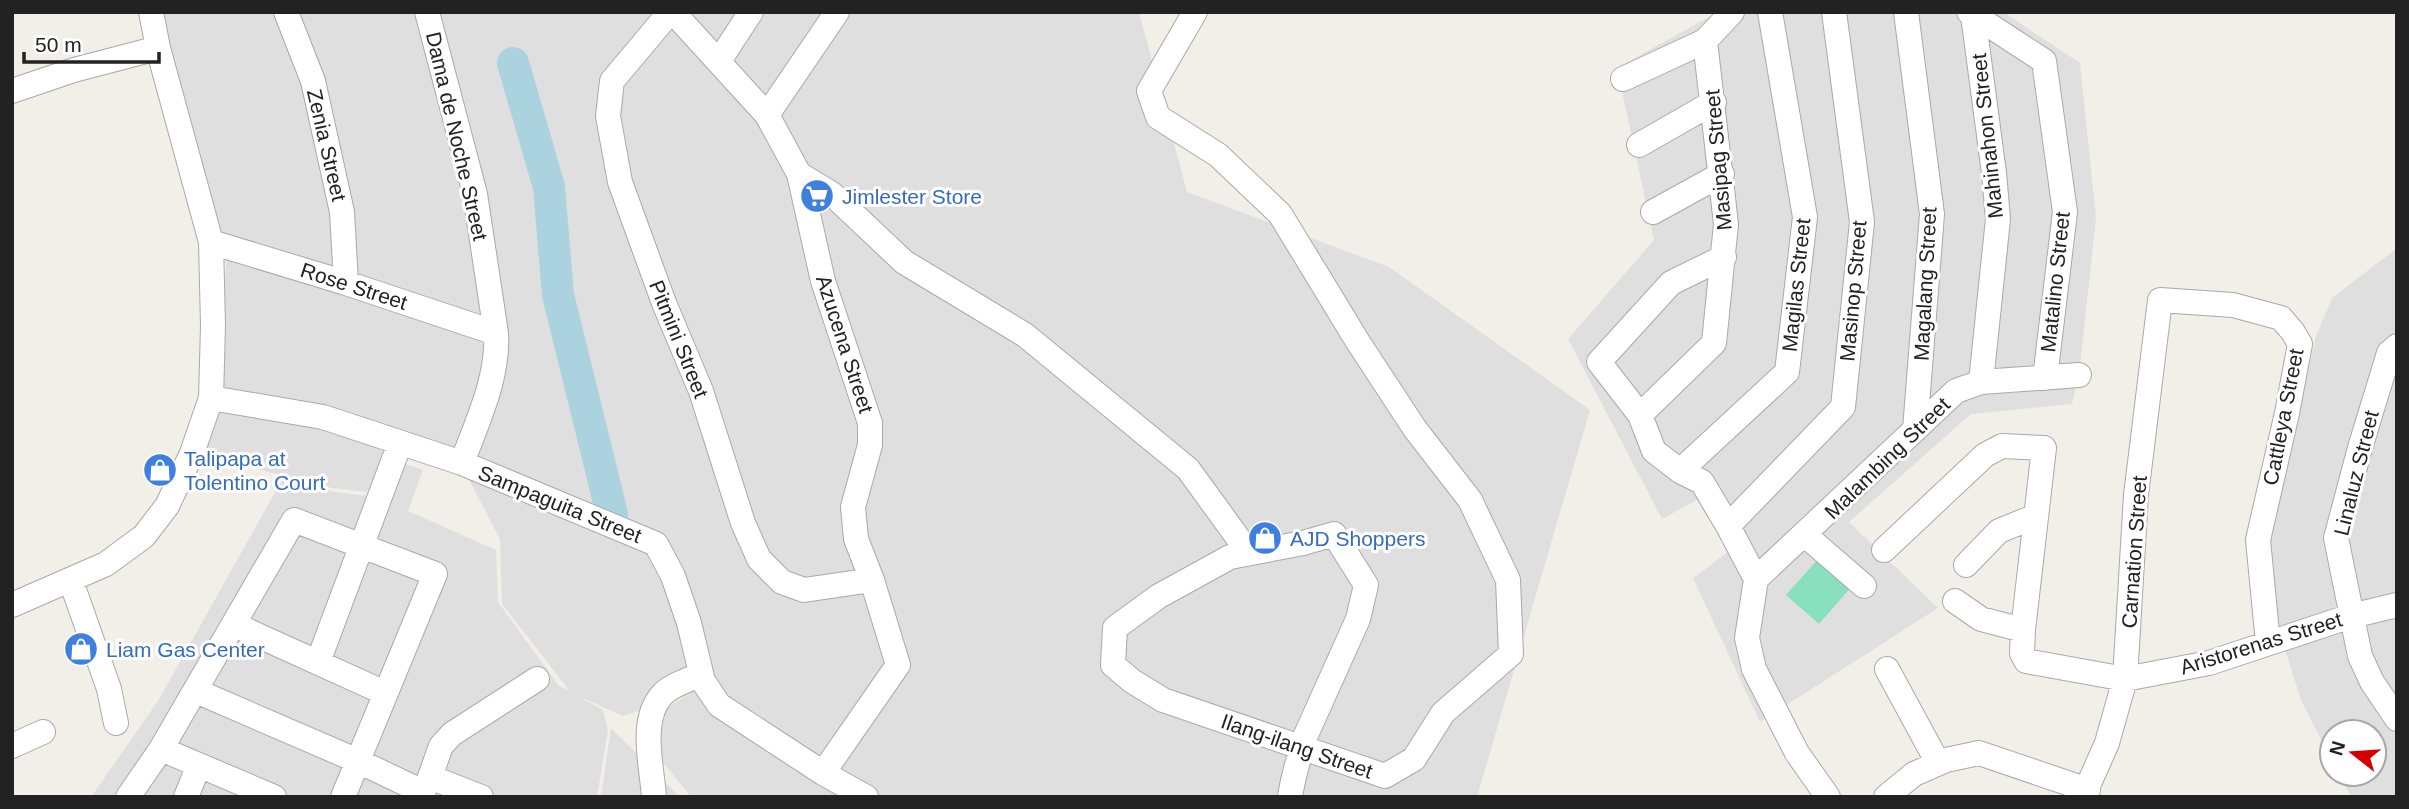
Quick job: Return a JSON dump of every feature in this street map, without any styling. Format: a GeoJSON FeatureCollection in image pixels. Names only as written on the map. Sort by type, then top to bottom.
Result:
{"type":"FeatureCollection","features":[{"type":"Feature","properties":{"kind":"street"},"geometry":{"type":"LineString","coordinates":[[12,605],[106,564],[145,536],[167,506],[192,453],[211,398],[211,242],[158,48],[151,12]]}},
{"type":"Feature","properties":{"kind":"street","name":"Zenia Street"},"geometry":{"type":"LineString","coordinates":[[286,12],[313,81],[342,212],[346,283]]}},
{"type":"Feature","properties":{"kind":"street","name":"Dama de Noche Street"},"geometry":{"type":"LineString","coordinates":[[428,12],[475,194],[496,333],[497,349],[485,401],[462,463]]}},
{"type":"Feature","properties":{"kind":"street"},"geometry":{"type":"LineString","coordinates":[[719,61],[751,12]]}},
{"type":"Feature","properties":{"kind":"street"},"geometry":{"type":"LineString","coordinates":[[767,115],[837,12]]}},
{"type":"Feature","properties":{"kind":"street","name":"Ilang-ilang Street"},"geometry":{"type":"LineString","coordinates":[[1195,12],[1149,91],[1158,117],[1217,155],[1279,214],[1415,429],[1470,500],[1508,580],[1511,654],[1443,713],[1414,759],[1385,776],[1163,700],[1132,681],[1113,665],[1115,628],[1171,590],[1230,557],[1334,534],[1366,585],[1358,619],[1302,747]]}},
{"type":"Feature","properties":{"kind":"street"},"geometry":{"type":"LineString","coordinates":[[1623,79],[1705,41],[1732,12]]}},
{"type":"Feature","properties":{"kind":"street","name":"Magilas Street"},"geometry":{"type":"LineString","coordinates":[[1679,471],[1787,372],[1805,217],[1770,12]]}},
{"type":"Feature","properties":{"kind":"street","name":"Masinop Street"},"geometry":{"type":"LineString","coordinates":[[1728,526],[1843,407],[1862,222],[1834,12]]}},
{"type":"Feature","properties":{"kind":"street","name":"Magalang Street"},"geometry":{"type":"LineString","coordinates":[[1906,12],[1932,214],[1915,430]]}},
{"type":"Feature","properties":{"kind":"street","name":"Matalino Street"},"geometry":{"type":"LineString","coordinates":[[1971,13],[2044,61],[2065,212],[2045,378]]}},
{"type":"Feature","properties":{"kind":"street","name":"Mahinahon Street"},"geometry":{"type":"LineString","coordinates":[[1971,13],[1998,219],[1981,383]]}},
{"type":"Feature","properties":{"kind":"street","name":"Azucena Street"},"geometry":{"type":"LineString","coordinates":[[679,15],[767,115],[799,174],[823,281],[870,423],[870,445],[860,473],[853,507],[856,539],[872,580],[898,665],[823,773]]}},
{"type":"Feature","properties":{"kind":"street","name":"Pitmini Street"},"geometry":{"type":"LineString","coordinates":[[679,15],[612,81],[608,116],[620,182],[663,303],[701,391],[743,523],[759,559],[782,582],[804,590],[872,580]]}},
{"type":"Feature","properties":{"kind":"street","name":"Masipag Street"},"geometry":{"type":"LineString","coordinates":[[1640,415],[1714,343],[1726,224],[1705,41]]}},
{"type":"Feature","properties":{"kind":"street"},"geometry":{"type":"LineString","coordinates":[[12,91],[74,70],[158,48]]}},
{"type":"Feature","properties":{"kind":"street"},"geometry":{"type":"LineString","coordinates":[[1639,145],[1714,102]]}},
{"type":"Feature","properties":{"kind":"street"},"geometry":{"type":"LineString","coordinates":[[799,174],[832,194],[904,262],[1025,335],[1188,469],[1250,553]]}},
{"type":"Feature","properties":{"kind":"street"},"geometry":{"type":"LineString","coordinates":[[1653,212],[1722,174]]}},
{"type":"Feature","properties":{"kind":"street","name":"Rose Street"},"geometry":{"type":"LineString","coordinates":[[211,242],[496,333]]}},
{"type":"Feature","properties":{"kind":"street"},"geometry":{"type":"LineString","coordinates":[[1724,257],[1671,284],[1599,362],[1640,415],[1654,451],[1679,471],[1702,482],[1756,579],[1747,638],[1754,670],[1797,753],[1828,797]]}},
{"type":"Feature","properties":{"kind":"street","name":"Cattleya Street"},"geometry":{"type":"LineString","coordinates":[[2160,300],[2233,305],[2281,317],[2300,344],[2258,540],[2268,643]]}},
{"type":"Feature","properties":{"kind":"street","name":"Carnation Street"},"geometry":{"type":"LineString","coordinates":[[2085,793],[2106,743],[2125,679],[2136,495],[2160,300]]}},
{"type":"Feature","properties":{"kind":"street","name":"Linaluz Street"},"geometry":{"type":"LineString","coordinates":[[2397,346],[2389,353],[2336,538],[2360,656],[2372,682],[2397,719]]}},
{"type":"Feature","properties":{"kind":"street","name":"Malambing Street"},"geometry":{"type":"LineString","coordinates":[[1756,579],[1956,391],[1981,383],[2079,375]]}},
{"type":"Feature","properties":{"kind":"street","name":"Sampaguita Street"},"geometry":{"type":"LineString","coordinates":[[211,398],[323,416],[462,463],[656,544],[673,576],[689,623],[701,674],[719,705],[823,773],[866,797]]}},
{"type":"Feature","properties":{"kind":"street"},"geometry":{"type":"LineString","coordinates":[[318,662],[400,443]]}},
{"type":"Feature","properties":{"kind":"street"},"geometry":{"type":"LineString","coordinates":[[1884,550],[1985,455],[2002,446],[2045,448],[2022,653],[2026,662],[2125,679]]}},
{"type":"Feature","properties":{"kind":"street"},"geometry":{"type":"LineString","coordinates":[[1966,565],[2000,531],[2036,516]]}},
{"type":"Feature","properties":{"kind":"street"},"geometry":{"type":"LineString","coordinates":[[128,797],[161,748],[235,625],[294,520],[435,574],[343,797]]}},
{"type":"Feature","properties":{"kind":"street"},"geometry":{"type":"LineString","coordinates":[[1805,535],[1864,586]]}},
{"type":"Feature","properties":{"kind":"street"},"geometry":{"type":"LineString","coordinates":[[71,581],[109,689],[116,723]]}},
{"type":"Feature","properties":{"kind":"street"},"geometry":{"type":"LineString","coordinates":[[1955,601],[1981,619],[2023,630]]}},
{"type":"Feature","properties":{"kind":"street","name":"Aristorenas Street"},"geometry":{"type":"LineString","coordinates":[[2125,679],[2209,663],[2351,616],[2397,605]]}},
{"type":"Feature","properties":{"kind":"street"},"geometry":{"type":"LineString","coordinates":[[235,625],[386,693]]}},
{"type":"Feature","properties":{"kind":"street"},"geometry":{"type":"LineString","coordinates":[[1887,668],[1938,764]]}},
{"type":"Feature","properties":{"kind":"street"},"geometry":{"type":"LineString","coordinates":[[653,794],[649,740],[651,715],[655,704],[664,693],[701,674]]}},
{"type":"Feature","properties":{"kind":"street"},"geometry":{"type":"LineString","coordinates":[[425,788],[441,746],[452,734],[537,679]]}},
{"type":"Feature","properties":{"kind":"street"},"geometry":{"type":"LineString","coordinates":[[195,691],[425,788],[481,797]]}},
{"type":"Feature","properties":{"kind":"street"},"geometry":{"type":"LineString","coordinates":[[12,746],[43,733]]}},
{"type":"Feature","properties":{"kind":"street"},"geometry":{"type":"LineString","coordinates":[[1290,797],[1302,747]]}},
{"type":"Feature","properties":{"kind":"street"},"geometry":{"type":"LineString","coordinates":[[161,748],[266,795]]}},
{"type":"Feature","properties":{"kind":"street"},"geometry":{"type":"LineString","coordinates":[[1886,797],[1914,774],[1938,764],[1979,753],[2085,793]]}},
{"type":"Feature","properties":{"kind":"street"},"geometry":{"type":"LineString","coordinates":[[186,797],[199,765]]}},
{"type":"Feature","properties":{"kind":"shaded area"},"geometry":{"type":"Polygon","coordinates":[[[151,12],[1139,12],[1187,192],[1389,267],[1590,410],[1477,797],[691,797],[662,761],[661,745],[663,710],[688,695],[623,716],[578,696],[603,710],[608,730],[597,797],[91,797],[158,701],[282,480],[334,492],[368,496],[386,457],[423,470],[408,511],[496,550],[498,602],[559,686],[569,690],[502,604],[500,539],[466,474],[388,451],[367,492],[332,488],[202,455],[219,400],[226,261],[164,22],[151,12]]]}},
{"type":"Feature","properties":{"kind":"shaded area"},"geometry":{"type":"Polygon","coordinates":[[[1718,12],[2003,12],[2080,63],[2096,218],[2079,375],[2072,404],[1971,414],[1849,522],[1938,608],[1760,722],[1693,578],[1728,552],[1697,500],[1662,519],[1568,339],[1654,240],[1617,68],[1718,12]]]}},
{"type":"Feature","properties":{"kind":"shaded area"},"geometry":{"type":"Polygon","coordinates":[[[2397,248],[2397,797],[2351,797],[2346,788],[2388,788],[2388,718],[2318,718],[2318,733],[2301,700],[2281,637],[2266,551],[2316,336],[2332,298],[2397,248]]]}},
{"type":"Feature","properties":{"kind":"shaded area"},"geometry":{"type":"Polygon","coordinates":[[[611,728],[680,797],[601,797],[611,728]]]}},
{"type":"Feature","properties":{"kind":"green space"},"geometry":{"type":"Polygon","coordinates":[[[1819,558],[1852,586],[1819,624],[1786,595],[1819,558]]]}},
{"type":"Feature","properties":{"kind":"waterway"},"geometry":{"type":"LineString","coordinates":[[513,63],[549,187],[558,295],[612,514]]}},
{"type":"Feature","properties":{"kind":"place","name":"Jimlester Store"},"geometry":{"type":"Point","coordinates":[817,196]}},
{"type":"Feature","properties":{"kind":"place","name":"Talipapa at Tolentino Court"},"geometry":{"type":"Point","coordinates":[160,470]}},
{"type":"Feature","properties":{"kind":"place","name":"AJD Shoppers"},"geometry":{"type":"Point","coordinates":[1265,538]}},
{"type":"Feature","properties":{"kind":"place","name":"Liam Gas Center"},"geometry":{"type":"Point","coordinates":[81,649]}}]}
